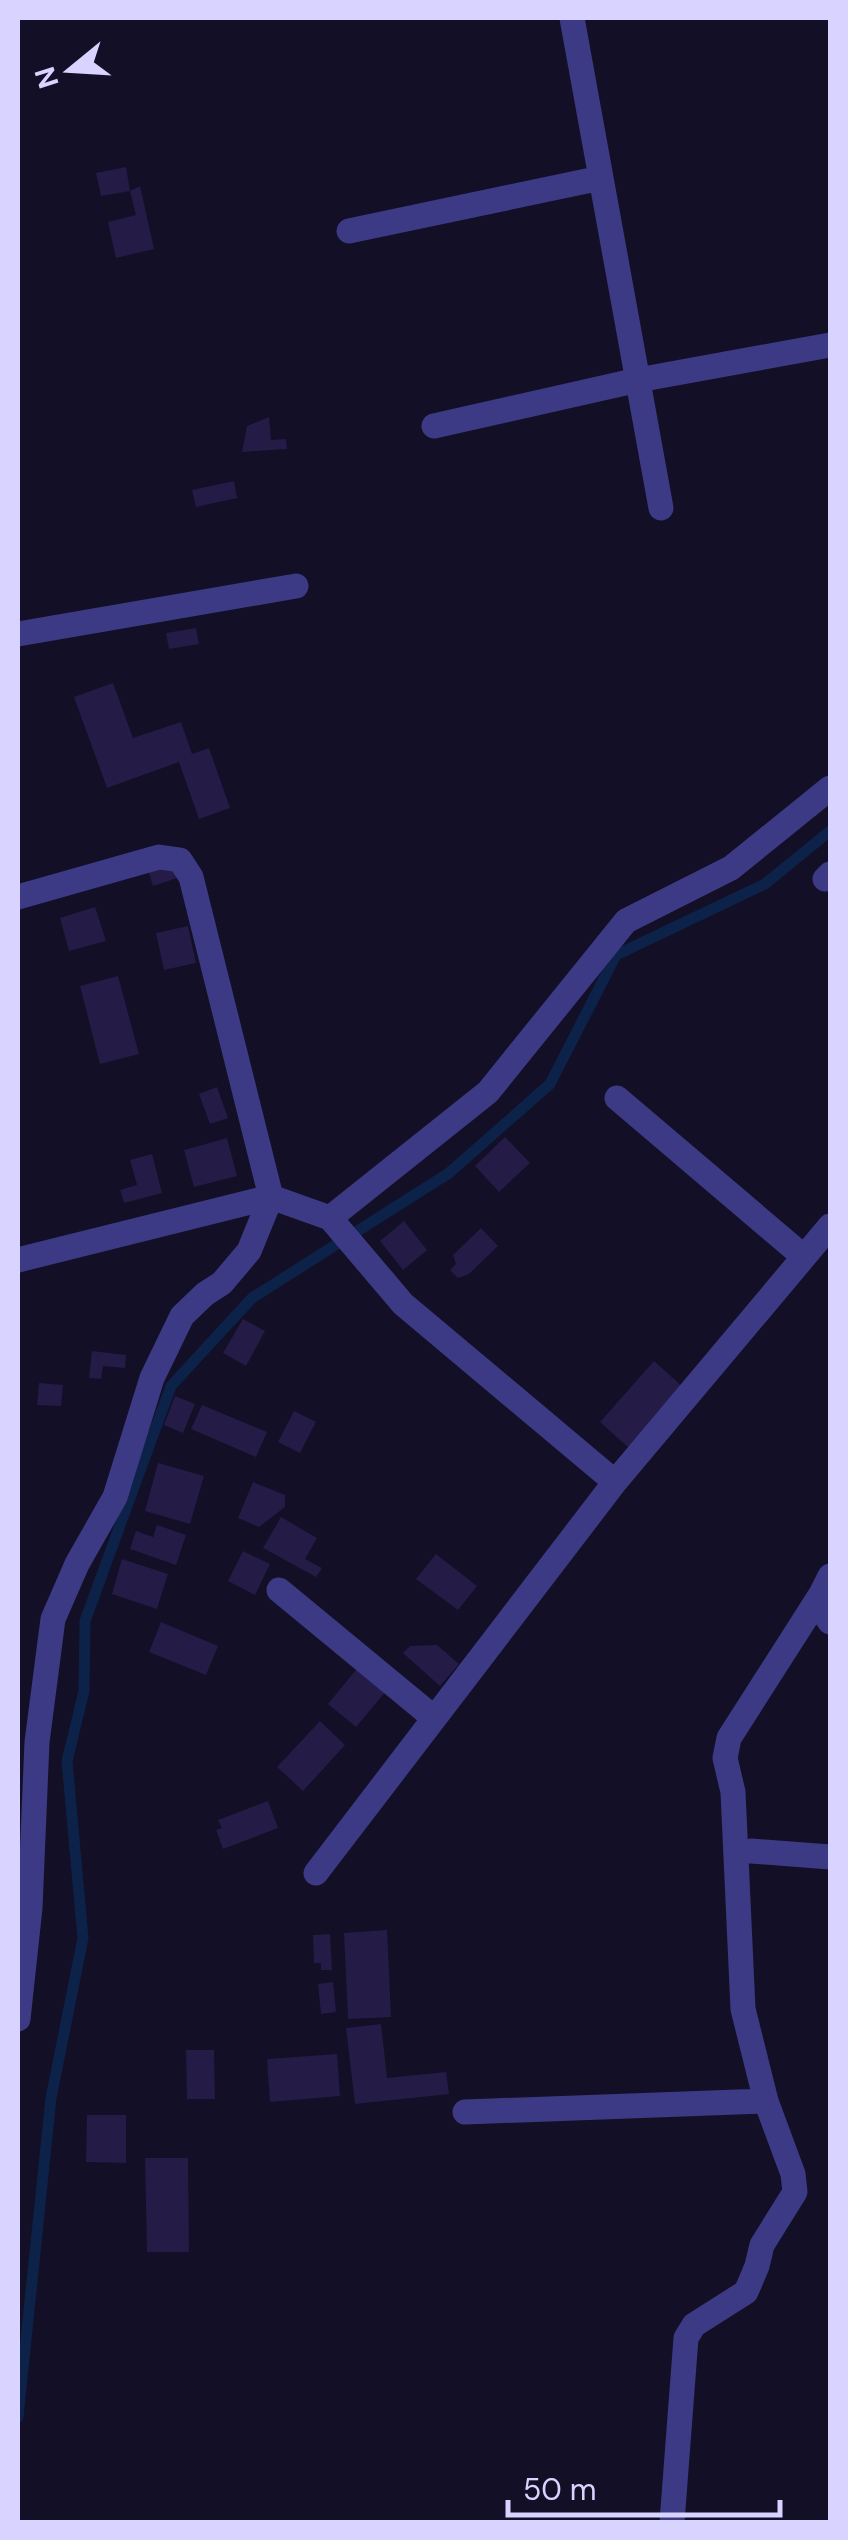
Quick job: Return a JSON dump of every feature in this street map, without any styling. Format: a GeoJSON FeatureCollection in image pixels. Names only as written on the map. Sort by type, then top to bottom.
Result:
{"type":"FeatureCollection","features":[{"type":"Feature","properties":{"kind":"street"},"geometry":{"type":"LineString","coordinates":[[572,18],[661,508]]}},
{"type":"Feature","properties":{"kind":"street"},"geometry":{"type":"LineString","coordinates":[[349,231],[601,178]]}},
{"type":"Feature","properties":{"kind":"street"},"geometry":{"type":"LineString","coordinates":[[434,426],[638,380],[830,345]]}},
{"type":"Feature","properties":{"kind":"street"},"geometry":{"type":"LineString","coordinates":[[18,634],[296,586]]}},
{"type":"Feature","properties":{"kind":"street"},"geometry":{"type":"LineString","coordinates":[[330,1218],[488,1092],[626,922],[731,868],[830,788]]}},
{"type":"Feature","properties":{"kind":"street"},"geometry":{"type":"LineString","coordinates":[[18,897],[160,857],[180,860],[191,877],[271,1197],[249,1251],[222,1284],[182,1316],[152,1378],[114,1497],[77,1564],[53,1619],[37,1742],[30,1908],[18,2019]]}},
{"type":"Feature","properties":{"kind":"street"},"geometry":{"type":"LineString","coordinates":[[617,1098],[804,1257]]}},
{"type":"Feature","properties":{"kind":"street"},"geometry":{"type":"LineString","coordinates":[[18,1260],[271,1197],[330,1218],[403,1304],[615,1482]]}},
{"type":"Feature","properties":{"kind":"street"},"geometry":{"type":"LineString","coordinates":[[316,1873],[615,1482],[830,1226]]}},
{"type":"Feature","properties":{"kind":"street"},"geometry":{"type":"LineString","coordinates":[[826,1585],[820,1608],[830,1622]]}},
{"type":"Feature","properties":{"kind":"street"},"geometry":{"type":"LineString","coordinates":[[672,2522],[686,2338],[694,2325],[746,2292],[762,2245],[795,2192],[793,2174],[766,2101],[743,2009],[733,1792],[725,1758],[729,1738],[826,1585]]}},
{"type":"Feature","properties":{"kind":"street"},"geometry":{"type":"LineString","coordinates":[[279,1590],[434,1718]]}},
{"type":"Feature","properties":{"kind":"street"},"geometry":{"type":"LineString","coordinates":[[750,1850],[830,1857]]}},
{"type":"Feature","properties":{"kind":"street"},"geometry":{"type":"LineString","coordinates":[[465,2112],[766,2101]]}},
{"type":"Feature","properties":{"kind":"building"},"geometry":{"type":"Polygon","coordinates":[[[126,167],[130,191],[101,196],[96,173],[126,167]]]}},
{"type":"Feature","properties":{"kind":"building"},"geometry":{"type":"Polygon","coordinates":[[[140,186],[154,249],[116,258],[108,222],[136,215],[130,191],[140,186]]]}},
{"type":"Feature","properties":{"kind":"building"},"geometry":{"type":"Polygon","coordinates":[[[269,417],[271,440],[286,439],[287,449],[242,452],[247,426],[269,417]]]}},
{"type":"Feature","properties":{"kind":"building"},"geometry":{"type":"Polygon","coordinates":[[[234,481],[237,498],[196,507],[192,490],[234,481]]]}},
{"type":"Feature","properties":{"kind":"building"},"geometry":{"type":"Polygon","coordinates":[[[196,628],[199,644],[169,649],[166,633],[196,628]]]}},
{"type":"Feature","properties":{"kind":"building"},"geometry":{"type":"Polygon","coordinates":[[[113,683],[133,738],[181,722],[192,754],[209,748],[230,808],[199,819],[179,762],[107,788],[74,697],[113,683]]]}},
{"type":"Feature","properties":{"kind":"building"},"geometry":{"type":"Polygon","coordinates":[[[172,862],[177,878],[153,886],[148,870],[172,862]]]}},
{"type":"Feature","properties":{"kind":"building"},"geometry":{"type":"Polygon","coordinates":[[[95,907],[106,941],[69,951],[60,918],[95,907]]]}},
{"type":"Feature","properties":{"kind":"building"},"geometry":{"type":"Polygon","coordinates":[[[188,926],[196,963],[164,970],[156,933],[188,926]]]}},
{"type":"Feature","properties":{"kind":"building"},"geometry":{"type":"Polygon","coordinates":[[[118,976],[139,1054],[100,1064],[80,986],[118,976]]]}},
{"type":"Feature","properties":{"kind":"building"},"geometry":{"type":"Polygon","coordinates":[[[217,1087],[228,1118],[210,1124],[199,1094],[217,1087]]]}},
{"type":"Feature","properties":{"kind":"building"},"geometry":{"type":"Polygon","coordinates":[[[505,1137],[530,1163],[499,1192],[475,1166],[505,1137]]]}},
{"type":"Feature","properties":{"kind":"building"},"geometry":{"type":"Polygon","coordinates":[[[227,1138],[237,1176],[194,1187],[184,1150],[227,1138]]]}},
{"type":"Feature","properties":{"kind":"building"},"geometry":{"type":"Polygon","coordinates":[[[152,1154],[162,1193],[124,1203],[120,1190],[137,1185],[130,1160],[152,1154]]]}},
{"type":"Feature","properties":{"kind":"building"},"geometry":{"type":"Polygon","coordinates":[[[404,1221],[427,1250],[403,1270],[380,1241],[404,1221]]]}},
{"type":"Feature","properties":{"kind":"building"},"geometry":{"type":"Polygon","coordinates":[[[481,1228],[498,1246],[469,1274],[458,1278],[450,1270],[456,1264],[453,1255],[481,1228]]]}},
{"type":"Feature","properties":{"kind":"building"},"geometry":{"type":"Polygon","coordinates":[[[243,1319],[265,1331],[246,1366],[223,1353],[243,1319]]]}},
{"type":"Feature","properties":{"kind":"building"},"geometry":{"type":"Polygon","coordinates":[[[92,1351],[126,1355],[125,1368],[103,1366],[101,1379],[89,1378],[92,1351]]]}},
{"type":"Feature","properties":{"kind":"building"},"geometry":{"type":"Polygon","coordinates":[[[654,1361],[684,1388],[630,1449],[600,1422],[654,1361]]]}},
{"type":"Feature","properties":{"kind":"building"},"geometry":{"type":"Polygon","coordinates":[[[39,1383],[63,1385],[61,1406],[37,1405],[39,1383]]]}},
{"type":"Feature","properties":{"kind":"building"},"geometry":{"type":"Polygon","coordinates":[[[175,1396],[195,1404],[183,1433],[164,1425],[175,1396]]]}},
{"type":"Feature","properties":{"kind":"building"},"geometry":{"type":"Polygon","coordinates":[[[202,1405],[267,1432],[256,1457],[191,1429],[202,1405]]]}},
{"type":"Feature","properties":{"kind":"building"},"geometry":{"type":"Polygon","coordinates":[[[294,1411],[316,1422],[300,1453],[278,1442],[294,1411]]]}},
{"type":"Feature","properties":{"kind":"building"},"geometry":{"type":"Polygon","coordinates":[[[158,1463],[204,1476],[190,1524],[145,1511],[158,1463]]]}},
{"type":"Feature","properties":{"kind":"building"},"geometry":{"type":"Polygon","coordinates":[[[253,1482],[285,1495],[285,1507],[259,1527],[238,1518],[253,1482]]]}},
{"type":"Feature","properties":{"kind":"building"},"geometry":{"type":"Polygon","coordinates":[[[281,1517],[317,1538],[305,1559],[322,1568],[316,1577],[263,1548],[281,1517]]]}},
{"type":"Feature","properties":{"kind":"building"},"geometry":{"type":"Polygon","coordinates":[[[157,1525],[186,1535],[176,1565],[130,1549],[136,1531],[153,1537],[157,1525]]]}},
{"type":"Feature","properties":{"kind":"building"},"geometry":{"type":"Polygon","coordinates":[[[243,1551],[270,1564],[255,1595],[228,1581],[243,1551]]]}},
{"type":"Feature","properties":{"kind":"building"},"geometry":{"type":"Polygon","coordinates":[[[436,1554],[477,1586],[458,1610],[416,1579],[436,1554]]]}},
{"type":"Feature","properties":{"kind":"building"},"geometry":{"type":"Polygon","coordinates":[[[122,1559],[168,1574],[157,1609],[112,1594],[122,1559]]]}},
{"type":"Feature","properties":{"kind":"building"},"geometry":{"type":"Polygon","coordinates":[[[161,1622],[218,1646],[206,1675],[149,1652],[161,1622]]]}},
{"type":"Feature","properties":{"kind":"building"},"geometry":{"type":"Polygon","coordinates":[[[437,1645],[459,1664],[440,1686],[403,1653],[410,1646],[437,1645]]]}},
{"type":"Feature","properties":{"kind":"building"},"geometry":{"type":"Polygon","coordinates":[[[359,1666],[387,1690],[356,1727],[328,1704],[359,1666]]]}},
{"type":"Feature","properties":{"kind":"building"},"geometry":{"type":"Polygon","coordinates":[[[320,1721],[345,1745],[303,1791],[277,1767],[320,1721]]]}},
{"type":"Feature","properties":{"kind":"building"},"geometry":{"type":"Polygon","coordinates":[[[268,1801],[278,1828],[223,1849],[216,1830],[222,1828],[218,1820],[268,1801]]]}},
{"type":"Feature","properties":{"kind":"building"},"geometry":{"type":"Polygon","coordinates":[[[387,1930],[391,2017],[348,2019],[344,1933],[387,1930]]]}},
{"type":"Feature","properties":{"kind":"building"},"geometry":{"type":"Polygon","coordinates":[[[330,1934],[332,1970],[321,1970],[321,1963],[314,1963],[313,1935],[330,1934]]]}},
{"type":"Feature","properties":{"kind":"building"},"geometry":{"type":"Polygon","coordinates":[[[333,1982],[336,2012],[321,2014],[318,1984],[333,1982]]]}},
{"type":"Feature","properties":{"kind":"building"},"geometry":{"type":"Polygon","coordinates":[[[381,2024],[387,2078],[446,2072],[449,2094],[355,2104],[346,2028],[381,2024]]]}},
{"type":"Feature","properties":{"kind":"building"},"geometry":{"type":"Polygon","coordinates":[[[186,2050],[214,2050],[215,2099],[187,2099],[186,2050]]]}},
{"type":"Feature","properties":{"kind":"building"},"geometry":{"type":"Polygon","coordinates":[[[337,2054],[340,2096],[270,2102],[267,2059],[337,2054]]]}},
{"type":"Feature","properties":{"kind":"building"},"geometry":{"type":"Polygon","coordinates":[[[87,2115],[126,2115],[126,2163],[86,2162],[87,2115]]]}},
{"type":"Feature","properties":{"kind":"building"},"geometry":{"type":"Polygon","coordinates":[[[145,2158],[188,2158],[189,2252],[147,2252],[145,2158]]]}},
{"type":"Feature","properties":{"kind":"waterway"},"geometry":{"type":"LineString","coordinates":[[18,2417],[51,2098],[83,1938],[67,1761],[84,1691],[85,1621],[171,1386],[252,1298],[449,1173],[550,1084],[616,955],[765,884],[830,831]]}}]}
